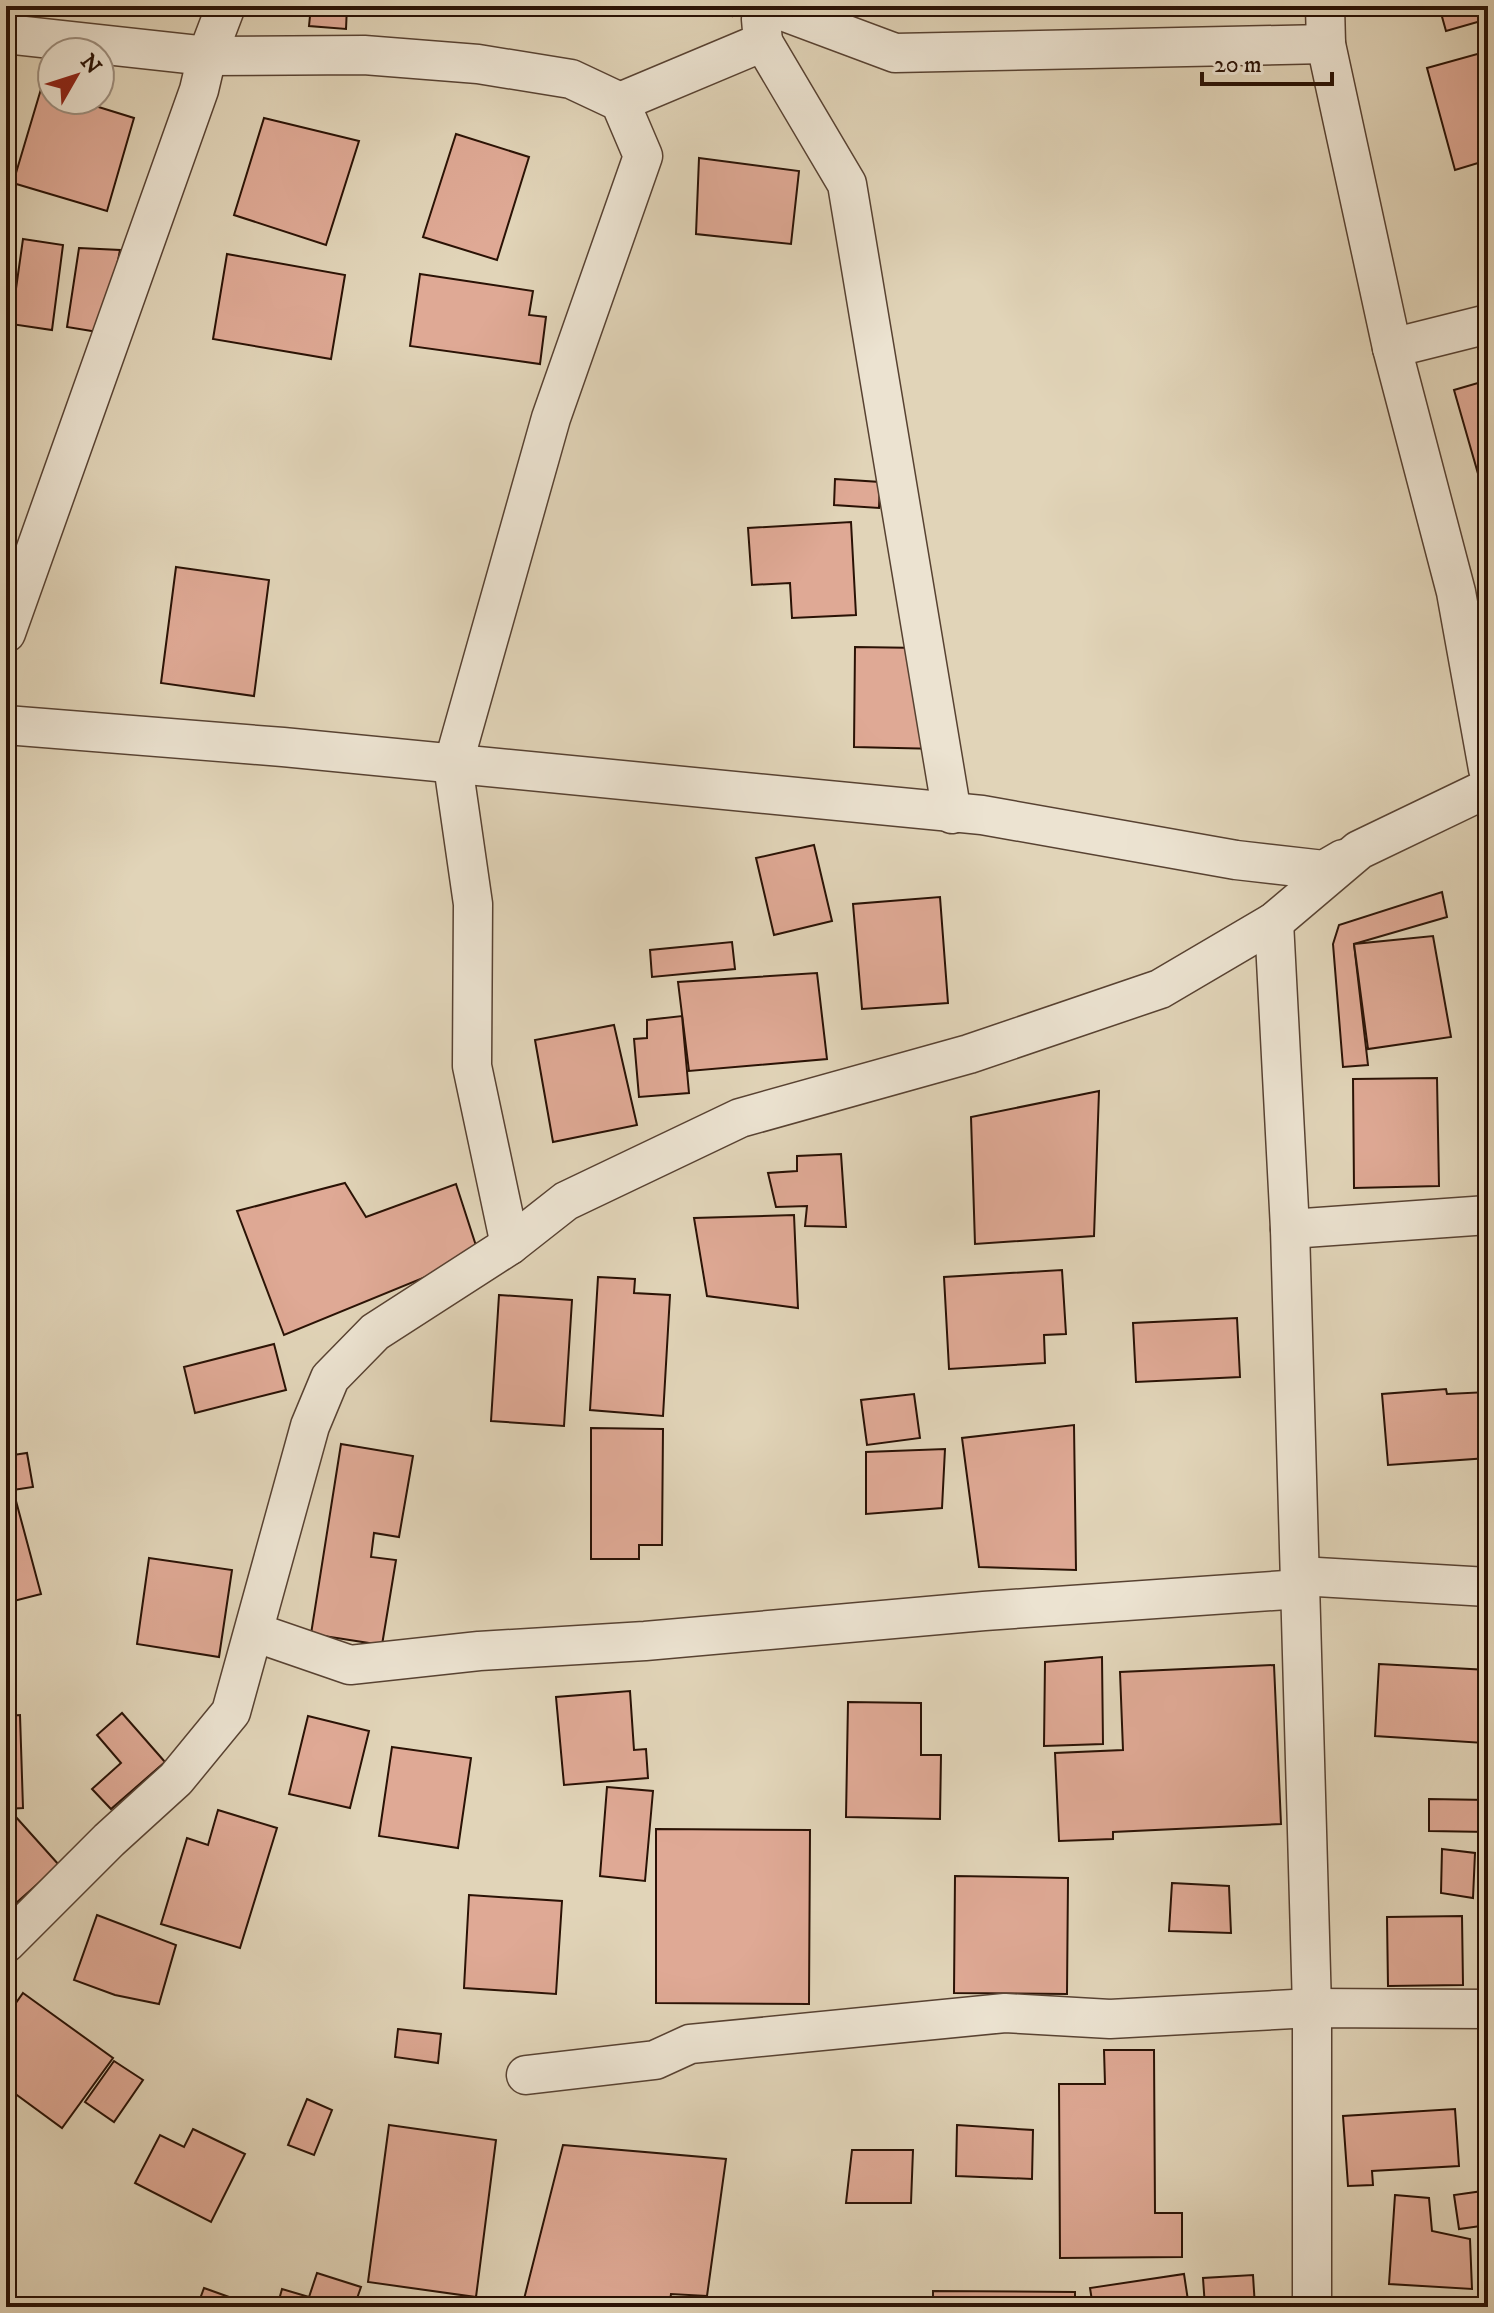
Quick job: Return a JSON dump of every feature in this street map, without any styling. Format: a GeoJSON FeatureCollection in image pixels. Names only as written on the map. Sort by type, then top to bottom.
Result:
{"type":"FeatureCollection","features":[{"type":"Feature","properties":{"kind":"street"},"geometry":{"type":"LineString","coordinates":[[6,633],[226,6]]}},
{"type":"Feature","properties":{"kind":"street"},"geometry":{"type":"LineString","coordinates":[[1325,6],[1326,44],[1392,348],[1456,592],[1488,769]]}},
{"type":"Feature","properties":{"kind":"street"},"geometry":{"type":"LineString","coordinates":[[620,102],[764,18],[895,53],[1326,44]]}},
{"type":"Feature","properties":{"kind":"street"},"geometry":{"type":"LineString","coordinates":[[764,18],[847,184],[952,814]]}},
{"type":"Feature","properties":{"kind":"street"},"geometry":{"type":"LineString","coordinates":[[6,34],[207,56],[364,55],[478,64],[571,79],[620,102],[643,156],[551,418],[453,765],[473,904],[472,1066],[510,1245]]}},
{"type":"Feature","properties":{"kind":"street"},"geometry":{"type":"LineString","coordinates":[[1392,348],[1488,324]]}},
{"type":"Feature","properties":{"kind":"street"},"geometry":{"type":"LineString","coordinates":[[6,725],[283,747],[982,815],[1236,860],[1324,870],[1488,788]]}},
{"type":"Feature","properties":{"kind":"street"},"geometry":{"type":"LineString","coordinates":[[6,1943],[109,1840],[176,1779],[231,1712],[310,1426],[330,1378],[375,1332],[510,1245],[566,1201],[740,1118],[969,1054],[1160,989],[1274,922],[1359,850]]}},
{"type":"Feature","properties":{"kind":"street"},"geometry":{"type":"LineString","coordinates":[[1274,922],[1290,1229],[1312,2008],[1312,2307]]}},
{"type":"Feature","properties":{"kind":"street"},"geometry":{"type":"LineString","coordinates":[[1290,1229],[1488,1215]]}},
{"type":"Feature","properties":{"kind":"street"},"geometry":{"type":"LineString","coordinates":[[254,1632],[350,1665],[479,1651],[645,1641],[1300,1582],[1488,1587]]}},
{"type":"Feature","properties":{"kind":"street"},"geometry":{"type":"LineString","coordinates":[[526,2075],[655,2060],[690,2044],[1005,2013],[1110,2019],[1312,2008],[1488,2009]]}},
{"type":"Feature","properties":{"kind":"building"},"geometry":{"type":"Polygon","coordinates":[[[311,6],[347,6],[346,29],[309,26],[311,6]]]}},
{"type":"Feature","properties":{"kind":"building"},"geometry":{"type":"Polygon","coordinates":[[[710,6],[733,6],[732,16],[709,12],[710,6]]]}},
{"type":"Feature","properties":{"kind":"building"},"geometry":{"type":"Polygon","coordinates":[[[1439,6],[1488,6],[1488,19],[1446,31],[1439,6]]]}},
{"type":"Feature","properties":{"kind":"building"},"geometry":{"type":"Polygon","coordinates":[[[1488,51],[1488,160],[1455,170],[1427,68],[1488,51]]]}},
{"type":"Feature","properties":{"kind":"building"},"geometry":{"type":"Polygon","coordinates":[[[36,106],[36,116],[116,116],[116,112],[134,118],[107,211],[13,183],[36,106]]]}},
{"type":"Feature","properties":{"kind":"building"},"geometry":{"type":"Polygon","coordinates":[[[264,118],[359,141],[326,245],[234,215],[264,118]]]}},
{"type":"Feature","properties":{"kind":"building"},"geometry":{"type":"Polygon","coordinates":[[[456,134],[529,157],[497,260],[423,237],[456,134]]]}},
{"type":"Feature","properties":{"kind":"building"},"geometry":{"type":"Polygon","coordinates":[[[699,158],[799,171],[791,244],[696,234],[699,158]]]}},
{"type":"Feature","properties":{"kind":"building"},"geometry":{"type":"Polygon","coordinates":[[[23,239],[63,245],[52,330],[11,324],[23,239]]]}},
{"type":"Feature","properties":{"kind":"building"},"geometry":{"type":"Polygon","coordinates":[[[79,248],[120,250],[104,333],[67,327],[79,248]]]}},
{"type":"Feature","properties":{"kind":"building"},"geometry":{"type":"Polygon","coordinates":[[[227,254],[345,275],[331,359],[213,339],[227,254]]]}},
{"type":"Feature","properties":{"kind":"building"},"geometry":{"type":"Polygon","coordinates":[[[420,274],[533,291],[529,315],[546,317],[540,364],[410,346],[420,274]]]}},
{"type":"Feature","properties":{"kind":"building"},"geometry":{"type":"Polygon","coordinates":[[[1488,380],[1488,490],[1483,491],[1454,390],[1488,380]]]}},
{"type":"Feature","properties":{"kind":"building"},"geometry":{"type":"Polygon","coordinates":[[[835,479],[880,482],[879,508],[834,505],[835,479]]]}},
{"type":"Feature","properties":{"kind":"building"},"geometry":{"type":"Polygon","coordinates":[[[851,522],[856,615],[792,618],[790,583],[752,585],[748,528],[851,522]]]}},
{"type":"Feature","properties":{"kind":"building"},"geometry":{"type":"Polygon","coordinates":[[[176,567],[269,580],[254,696],[161,683],[176,567]]]}},
{"type":"Feature","properties":{"kind":"building"},"geometry":{"type":"Polygon","coordinates":[[[855,647],[923,648],[940,749],[854,747],[855,647]]]}},
{"type":"Feature","properties":{"kind":"building"},"geometry":{"type":"Polygon","coordinates":[[[6,780],[15,781],[10,883],[6,883],[6,780]]]}},
{"type":"Feature","properties":{"kind":"building"},"geometry":{"type":"Polygon","coordinates":[[[814,845],[832,921],[774,935],[756,858],[814,845]]]}},
{"type":"Feature","properties":{"kind":"building"},"geometry":{"type":"Polygon","coordinates":[[[1442,892],[1447,917],[1354,944],[1368,1065],[1343,1067],[1333,944],[1339,925],[1442,892]]]}},
{"type":"Feature","properties":{"kind":"building"},"geometry":{"type":"Polygon","coordinates":[[[940,897],[948,1003],[862,1009],[853,904],[940,897]]]}},
{"type":"Feature","properties":{"kind":"building"},"geometry":{"type":"Polygon","coordinates":[[[1433,936],[1451,1037],[1368,1049],[1354,944],[1433,936]]]}},
{"type":"Feature","properties":{"kind":"building"},"geometry":{"type":"Polygon","coordinates":[[[732,942],[735,969],[652,977],[650,950],[732,942]]]}},
{"type":"Feature","properties":{"kind":"building"},"geometry":{"type":"Polygon","coordinates":[[[817,973],[827,1059],[689,1071],[678,982],[817,973]]]}},
{"type":"Feature","properties":{"kind":"building"},"geometry":{"type":"Polygon","coordinates":[[[682,1016],[689,1093],[639,1097],[634,1039],[647,1038],[647,1020],[682,1016]]]}},
{"type":"Feature","properties":{"kind":"building"},"geometry":{"type":"Polygon","coordinates":[[[614,1025],[637,1125],[553,1142],[535,1040],[614,1025]]]}},
{"type":"Feature","properties":{"kind":"building"},"geometry":{"type":"Polygon","coordinates":[[[1437,1078],[1439,1186],[1354,1188],[1353,1079],[1437,1078]]]}},
{"type":"Feature","properties":{"kind":"building"},"geometry":{"type":"Polygon","coordinates":[[[1099,1091],[1094,1236],[975,1244],[971,1117],[1099,1091]]]}},
{"type":"Feature","properties":{"kind":"building"},"geometry":{"type":"Polygon","coordinates":[[[841,1154],[846,1227],[805,1226],[807,1206],[776,1207],[768,1173],[797,1171],[797,1156],[841,1154]]]}},
{"type":"Feature","properties":{"kind":"building"},"geometry":{"type":"Polygon","coordinates":[[[345,1183],[366,1217],[456,1184],[479,1255],[284,1335],[237,1211],[345,1183]]]}},
{"type":"Feature","properties":{"kind":"building"},"geometry":{"type":"Polygon","coordinates":[[[794,1215],[798,1308],[707,1296],[694,1218],[794,1215]]]}},
{"type":"Feature","properties":{"kind":"building"},"geometry":{"type":"Polygon","coordinates":[[[1062,1270],[1066,1334],[1044,1335],[1045,1363],[949,1369],[944,1277],[1062,1270]]]}},
{"type":"Feature","properties":{"kind":"building"},"geometry":{"type":"Polygon","coordinates":[[[598,1277],[635,1279],[634,1293],[670,1295],[663,1416],[590,1410],[598,1277]]]}},
{"type":"Feature","properties":{"kind":"building"},"geometry":{"type":"Polygon","coordinates":[[[499,1295],[572,1300],[564,1426],[491,1421],[499,1295]]]}},
{"type":"Feature","properties":{"kind":"building"},"geometry":{"type":"Polygon","coordinates":[[[1237,1318],[1240,1377],[1136,1382],[1133,1323],[1237,1318]]]}},
{"type":"Feature","properties":{"kind":"building"},"geometry":{"type":"Polygon","coordinates":[[[274,1344],[286,1390],[195,1413],[184,1367],[274,1344]]]}},
{"type":"Feature","properties":{"kind":"building"},"geometry":{"type":"Polygon","coordinates":[[[1446,1389],[1447,1394],[1488,1392],[1488,1458],[1388,1465],[1382,1394],[1446,1389]]]}},
{"type":"Feature","properties":{"kind":"building"},"geometry":{"type":"Polygon","coordinates":[[[914,1394],[920,1438],[867,1445],[861,1400],[914,1394]]]}},
{"type":"Feature","properties":{"kind":"building"},"geometry":{"type":"Polygon","coordinates":[[[1074,1425],[1076,1570],[979,1567],[962,1438],[1074,1425]]]}},
{"type":"Feature","properties":{"kind":"building"},"geometry":{"type":"Polygon","coordinates":[[[591,1428],[663,1429],[662,1545],[639,1545],[639,1559],[591,1559],[591,1428]]]}},
{"type":"Feature","properties":{"kind":"building"},"geometry":{"type":"Polygon","coordinates":[[[341,1444],[413,1456],[399,1537],[374,1533],[371,1557],[396,1560],[382,1645],[311,1634],[341,1444]]]}},
{"type":"Feature","properties":{"kind":"building"},"geometry":{"type":"Polygon","coordinates":[[[945,1449],[942,1508],[866,1514],[866,1452],[945,1449]]]}},
{"type":"Feature","properties":{"kind":"building"},"geometry":{"type":"Polygon","coordinates":[[[27,1453],[33,1487],[6,1491],[6,1456],[27,1453]]]}},
{"type":"Feature","properties":{"kind":"building"},"geometry":{"type":"Polygon","coordinates":[[[16,1501],[41,1594],[6,1603],[6,1503],[16,1501]]]}},
{"type":"Feature","properties":{"kind":"building"},"geometry":{"type":"Polygon","coordinates":[[[149,1558],[232,1570],[219,1657],[137,1644],[149,1558]]]}},
{"type":"Feature","properties":{"kind":"building"},"geometry":{"type":"Polygon","coordinates":[[[1102,1657],[1103,1744],[1044,1746],[1045,1662],[1102,1657]]]}},
{"type":"Feature","properties":{"kind":"building"},"geometry":{"type":"Polygon","coordinates":[[[1379,1664],[1488,1670],[1484,1743],[1375,1736],[1379,1664]]]}},
{"type":"Feature","properties":{"kind":"building"},"geometry":{"type":"Polygon","coordinates":[[[1274,1665],[1281,1824],[1113,1832],[1113,1839],[1059,1841],[1055,1753],[1123,1750],[1120,1672],[1274,1665]]]}},
{"type":"Feature","properties":{"kind":"building"},"geometry":{"type":"Polygon","coordinates":[[[630,1691],[634,1750],[646,1749],[648,1778],[564,1785],[556,1697],[630,1691]]]}},
{"type":"Feature","properties":{"kind":"building"},"geometry":{"type":"Polygon","coordinates":[[[848,1702],[921,1703],[921,1755],[941,1755],[940,1819],[846,1817],[848,1702]]]}},
{"type":"Feature","properties":{"kind":"building"},"geometry":{"type":"Polygon","coordinates":[[[122,1713],[165,1762],[111,1809],[92,1789],[121,1763],[97,1735],[122,1713]]]}},
{"type":"Feature","properties":{"kind":"building"},"geometry":{"type":"Polygon","coordinates":[[[20,1715],[23,1808],[6,1809],[6,1716],[20,1715]]]}},
{"type":"Feature","properties":{"kind":"building"},"geometry":{"type":"Polygon","coordinates":[[[308,1716],[369,1731],[350,1808],[289,1794],[308,1716]]]}},
{"type":"Feature","properties":{"kind":"building"},"geometry":{"type":"Polygon","coordinates":[[[392,1747],[471,1758],[458,1848],[379,1836],[392,1747]]]}},
{"type":"Feature","properties":{"kind":"building"},"geometry":{"type":"Polygon","coordinates":[[[607,1787],[653,1791],[645,1881],[600,1876],[607,1787]]]}},
{"type":"Feature","properties":{"kind":"building"},"geometry":{"type":"Polygon","coordinates":[[[1429,1799],[1488,1800],[1488,1832],[1429,1831],[1429,1799]]]}},
{"type":"Feature","properties":{"kind":"building"},"geometry":{"type":"Polygon","coordinates":[[[218,1810],[277,1828],[240,1948],[161,1924],[187,1838],[208,1845],[218,1810]]]}},
{"type":"Feature","properties":{"kind":"building"},"geometry":{"type":"Polygon","coordinates":[[[15,1816],[59,1865],[6,1912],[6,1824],[15,1816]]]}},
{"type":"Feature","properties":{"kind":"building"},"geometry":{"type":"Polygon","coordinates":[[[656,1829],[810,1830],[809,2004],[656,2003],[656,1829]]]}},
{"type":"Feature","properties":{"kind":"building"},"geometry":{"type":"Polygon","coordinates":[[[1442,1849],[1475,1853],[1473,1898],[1441,1893],[1442,1849]]]}},
{"type":"Feature","properties":{"kind":"building"},"geometry":{"type":"Polygon","coordinates":[[[955,1876],[1068,1878],[1067,1994],[954,1993],[955,1876]]]}},
{"type":"Feature","properties":{"kind":"building"},"geometry":{"type":"Polygon","coordinates":[[[1172,1883],[1229,1886],[1231,1933],[1169,1931],[1172,1883]]]}},
{"type":"Feature","properties":{"kind":"building"},"geometry":{"type":"Polygon","coordinates":[[[469,1895],[562,1901],[556,1994],[464,1988],[469,1895]]]}},
{"type":"Feature","properties":{"kind":"building"},"geometry":{"type":"Polygon","coordinates":[[[97,1915],[176,1945],[159,2004],[115,1995],[74,1980],[97,1915]]]}},
{"type":"Feature","properties":{"kind":"building"},"geometry":{"type":"Polygon","coordinates":[[[1462,1916],[1463,1985],[1388,1986],[1387,1917],[1462,1916]]]}},
{"type":"Feature","properties":{"kind":"building"},"geometry":{"type":"Polygon","coordinates":[[[23,1993],[113,2058],[62,2128],[6,2087],[6,2017],[23,1993]]]}},
{"type":"Feature","properties":{"kind":"building"},"geometry":{"type":"Polygon","coordinates":[[[398,2029],[441,2034],[438,2063],[395,2057],[398,2029]]]}},
{"type":"Feature","properties":{"kind":"building"},"geometry":{"type":"Polygon","coordinates":[[[1104,2050],[1154,2050],[1155,2213],[1182,2213],[1182,2257],[1060,2258],[1059,2084],[1105,2084],[1104,2050]]]}},
{"type":"Feature","properties":{"kind":"building"},"geometry":{"type":"Polygon","coordinates":[[[114,2061],[143,2080],[114,2122],[85,2102],[114,2061]]]}},
{"type":"Feature","properties":{"kind":"building"},"geometry":{"type":"Polygon","coordinates":[[[307,2099],[332,2110],[314,2155],[288,2145],[307,2099]]]}},
{"type":"Feature","properties":{"kind":"building"},"geometry":{"type":"Polygon","coordinates":[[[1455,2109],[1459,2166],[1372,2171],[1373,2185],[1348,2186],[1343,2116],[1455,2109]]]}},
{"type":"Feature","properties":{"kind":"building"},"geometry":{"type":"Polygon","coordinates":[[[389,2125],[496,2140],[476,2297],[368,2282],[389,2125]]]}},
{"type":"Feature","properties":{"kind":"building"},"geometry":{"type":"Polygon","coordinates":[[[957,2125],[1033,2130],[1032,2179],[956,2176],[957,2125]]]}},
{"type":"Feature","properties":{"kind":"building"},"geometry":{"type":"Polygon","coordinates":[[[193,2129],[245,2154],[211,2222],[135,2183],[160,2135],[184,2147],[193,2129]]]}},
{"type":"Feature","properties":{"kind":"building"},"geometry":{"type":"Polygon","coordinates":[[[563,2145],[726,2159],[707,2296],[671,2294],[669,2307],[522,2307],[563,2145]]]}},
{"type":"Feature","properties":{"kind":"building"},"geometry":{"type":"Polygon","coordinates":[[[852,2150],[913,2150],[911,2203],[846,2203],[852,2150]]]}},
{"type":"Feature","properties":{"kind":"building"},"geometry":{"type":"Polygon","coordinates":[[[1483,2191],[1488,2225],[1459,2229],[1454,2195],[1483,2191]]]}},
{"type":"Feature","properties":{"kind":"building"},"geometry":{"type":"Polygon","coordinates":[[[1395,2195],[1429,2198],[1432,2231],[1470,2239],[1472,2289],[1389,2284],[1395,2195]]]}},
{"type":"Feature","properties":{"kind":"building"},"geometry":{"type":"Polygon","coordinates":[[[317,2273],[361,2287],[354,2307],[277,2307],[282,2289],[309,2297],[317,2273]]]}},
{"type":"Feature","properties":{"kind":"building"},"geometry":{"type":"Polygon","coordinates":[[[1184,2274],[1189,2307],[1093,2307],[1090,2288],[1184,2274]]]}},
{"type":"Feature","properties":{"kind":"building"},"geometry":{"type":"Polygon","coordinates":[[[1253,2275],[1255,2307],[1205,2307],[1203,2278],[1253,2275]]]}},
{"type":"Feature","properties":{"kind":"building"},"geometry":{"type":"Polygon","coordinates":[[[204,2288],[257,2307],[197,2307],[204,2288]]]}},
{"type":"Feature","properties":{"kind":"building"},"geometry":{"type":"Polygon","coordinates":[[[933,2291],[1075,2292],[1075,2307],[933,2307],[933,2291]]]}}]}
